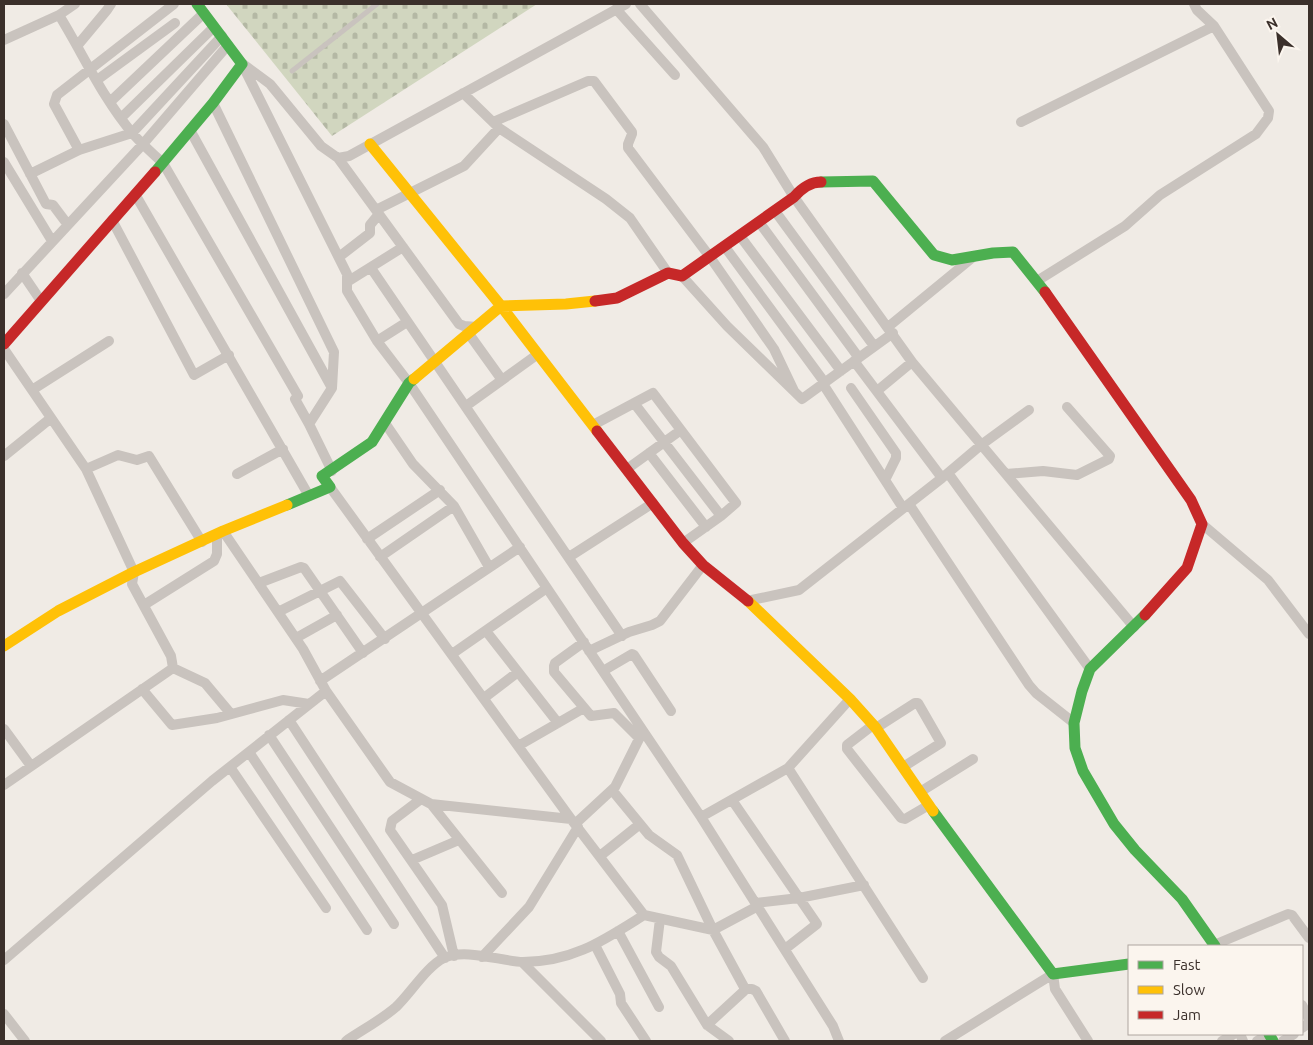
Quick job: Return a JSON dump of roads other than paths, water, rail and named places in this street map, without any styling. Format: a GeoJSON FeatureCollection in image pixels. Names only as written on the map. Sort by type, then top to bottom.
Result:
{"type":"FeatureCollection","features":[{"type":"Feature","properties":{"kind":"street"},"geometry":{"type":"LineString","coordinates":[[4,40],[59,15],[75,4]]}},
{"type":"Feature","properties":{"kind":"street"},"geometry":{"type":"LineString","coordinates":[[77,46],[111,4]]}},
{"type":"Feature","properties":{"kind":"street"},"geometry":{"type":"LineString","coordinates":[[79,150],[54,104],[57,95],[174,4]]}},
{"type":"Feature","properties":{"kind":"street"},"geometry":{"type":"LineString","coordinates":[[197,4],[242,64],[348,274],[347,291],[376,341],[409,383],[603,671],[641,734],[701,817],[833,1026],[839,1041]]}},
{"type":"Feature","properties":{"kind":"street"},"geometry":{"type":"LineString","coordinates":[[338,158],[349,156],[626,4]]}},
{"type":"Feature","properties":{"kind":"street"},"geometry":{"type":"LineString","coordinates":[[640,4],[763,147],[794,197],[912,362],[1134,626]]}},
{"type":"Feature","properties":{"kind":"street"},"geometry":{"type":"LineString","coordinates":[[1037,281],[1125,226],[1160,196],[1256,134],[1264,126],[1269,111],[1214,26],[1194,4]]}},
{"type":"Feature","properties":{"kind":"street"},"geometry":{"type":"LineString","coordinates":[[616,9],[676,75]]}},
{"type":"Feature","properties":{"kind":"street"},"geometry":{"type":"LineString","coordinates":[[110,102],[204,13]]}},
{"type":"Feature","properties":{"kind":"street"},"geometry":{"type":"LineString","coordinates":[[59,15],[121,118],[132,133],[163,163],[298,396],[295,399],[332,470]]}},
{"type":"Feature","properties":{"kind":"street"},"geometry":{"type":"LineString","coordinates":[[97,80],[175,23]]}},
{"type":"Feature","properties":{"kind":"street"},"geometry":{"type":"LineString","coordinates":[[1021,122],[1214,26]]}},
{"type":"Feature","properties":{"kind":"street"},"geometry":{"type":"LineString","coordinates":[[121,118],[221,36]]}},
{"type":"Feature","properties":{"kind":"street"},"geometry":{"type":"LineString","coordinates":[[30,174],[79,150],[132,133],[221,36]]}},
{"type":"Feature","properties":{"kind":"street"},"geometry":{"type":"LineString","coordinates":[[4,294],[143,144],[221,36]]}},
{"type":"Feature","properties":{"kind":"street"},"geometry":{"type":"LineString","coordinates":[[4,344],[163,163],[213,104],[242,64]]}},
{"type":"Feature","properties":{"kind":"street"},"geometry":{"type":"LineString","coordinates":[[242,64],[270,84],[321,146],[338,158],[459,324],[473,330],[502,380]]}},
{"type":"Feature","properties":{"kind":"street"},"geometry":{"type":"LineString","coordinates":[[339,257],[370,233],[370,225],[377,212],[409,192],[464,166],[473,159],[496,125],[588,81],[594,81],[632,132],[628,148],[710,257],[774,350],[794,391]]}},
{"type":"Feature","properties":{"kind":"street"},"geometry":{"type":"LineString","coordinates":[[463,93],[496,125],[606,199],[630,218],[668,273]]}},
{"type":"Feature","properties":{"kind":"street"},"geometry":{"type":"LineString","coordinates":[[213,104],[334,352],[332,388],[309,424]]}},
{"type":"Feature","properties":{"kind":"street"},"geometry":{"type":"LineString","coordinates":[[4,124],[46,204],[53,205],[68,225]]}},
{"type":"Feature","properties":{"kind":"street"},"geometry":{"type":"LineString","coordinates":[[190,130],[332,388]]}},
{"type":"Feature","properties":{"kind":"street"},"geometry":{"type":"LineString","coordinates":[[370,144],[501,306],[702,565],[747,601],[850,699],[874,727],[1053,974],[1055,989],[1088,1041]]}},
{"type":"Feature","properties":{"kind":"street"},"geometry":{"type":"LineString","coordinates":[[4,162],[52,241]]}},
{"type":"Feature","properties":{"kind":"street"},"geometry":{"type":"LineString","coordinates":[[682,276],[775,211],[794,197],[802,188],[816,182],[872,181],[934,255],[952,260],[1013,252],[1037,281],[1191,500],[1202,524],[1268,580],[1309,634]]}},
{"type":"Feature","properties":{"kind":"street"},"geometry":{"type":"LineString","coordinates":[[135,194],[309,496]]}},
{"type":"Feature","properties":{"kind":"street"},"geometry":{"type":"LineString","coordinates":[[775,211],[874,346]]}},
{"type":"Feature","properties":{"kind":"street"},"geometry":{"type":"LineString","coordinates":[[112,220],[194,375],[229,355]]}},
{"type":"Feature","properties":{"kind":"street"},"geometry":{"type":"LineString","coordinates":[[759,222],[876,391],[945,476],[1090,669]]}},
{"type":"Feature","properties":{"kind":"street"},"geometry":{"type":"LineString","coordinates":[[740,236],[841,371]]}},
{"type":"Feature","properties":{"kind":"street"},"geometry":{"type":"LineString","coordinates":[[347,282],[403,246]]}},
{"type":"Feature","properties":{"kind":"street"},"geometry":{"type":"LineString","coordinates":[[725,246],[824,384],[885,480],[906,506],[1029,685],[1036,693],[1074,723]]}},
{"type":"Feature","properties":{"kind":"street"},"geometry":{"type":"LineString","coordinates":[[864,885],[757,904],[712,930],[644,915],[574,823],[322,476],[372,442],[409,383],[501,306],[566,304],[617,298],[668,273],[682,276],[726,326],[803,399],[874,346],[974,256]]}},
{"type":"Feature","properties":{"kind":"street"},"geometry":{"type":"LineString","coordinates":[[371,268],[622,636]]}},
{"type":"Feature","properties":{"kind":"street"},"geometry":{"type":"LineString","coordinates":[[22,273],[42,301]]}},
{"type":"Feature","properties":{"kind":"street"},"geometry":{"type":"LineString","coordinates":[[760,295],[775,283]]}},
{"type":"Feature","properties":{"kind":"street"},"geometry":{"type":"LineString","coordinates":[[376,341],[407,322]]}},
{"type":"Feature","properties":{"kind":"street"},"geometry":{"type":"LineString","coordinates":[[32,390],[108,341]]}},
{"type":"Feature","properties":{"kind":"street"},"geometry":{"type":"LineString","coordinates":[[4,349],[86,469],[134,572],[132,584],[171,656],[173,668]]}},
{"type":"Feature","properties":{"kind":"street"},"geometry":{"type":"LineString","coordinates":[[466,406],[538,354]]}},
{"type":"Feature","properties":{"kind":"street"},"geometry":{"type":"LineString","coordinates":[[876,391],[912,362]]}},
{"type":"Feature","properties":{"kind":"street"},"geometry":{"type":"LineString","coordinates":[[852,388],[896,453],[896,458],[885,480]]}},
{"type":"Feature","properties":{"kind":"street"},"geometry":{"type":"LineString","coordinates":[[593,425],[653,393],[736,503],[722,516],[684,543]]}},
{"type":"Feature","properties":{"kind":"street"},"geometry":{"type":"LineString","coordinates":[[634,403],[722,516]]}},
{"type":"Feature","properties":{"kind":"street"},"geometry":{"type":"LineString","coordinates":[[1006,474],[1043,471],[1077,475],[1109,459],[1110,456],[1067,407]]}},
{"type":"Feature","properties":{"kind":"street"},"geometry":{"type":"LineString","coordinates":[[747,601],[799,590],[945,476],[981,445],[1029,410]]}},
{"type":"Feature","properties":{"kind":"street"},"geometry":{"type":"LineString","coordinates":[[4,456],[51,418]]}},
{"type":"Feature","properties":{"kind":"street"},"geometry":{"type":"LineString","coordinates":[[385,423],[413,464],[454,506],[489,567]]}},
{"type":"Feature","properties":{"kind":"street"},"geometry":{"type":"LineString","coordinates":[[627,469],[681,430]]}},
{"type":"Feature","properties":{"kind":"street"},"geometry":{"type":"LineString","coordinates":[[237,474],[283,449]]}},
{"type":"Feature","properties":{"kind":"street"},"geometry":{"type":"LineString","coordinates":[[649,453],[706,527]]}},
{"type":"Feature","properties":{"kind":"street"},"geometry":{"type":"LineString","coordinates":[[86,469],[118,454],[137,460],[149,456],[202,542]]}},
{"type":"Feature","properties":{"kind":"street"},"geometry":{"type":"LineString","coordinates":[[4,646],[58,611],[134,572],[220,532],[330,487]]}},
{"type":"Feature","properties":{"kind":"street"},"geometry":{"type":"LineString","coordinates":[[367,539],[440,490]]}},
{"type":"Feature","properties":{"kind":"street"},"geometry":{"type":"LineString","coordinates":[[569,557],[652,503]]}},
{"type":"Feature","properties":{"kind":"street"},"geometry":{"type":"LineString","coordinates":[[380,557],[454,506]]}},
{"type":"Feature","properties":{"kind":"street"},"geometry":{"type":"LineString","coordinates":[[1202,524],[1187,568],[1134,626],[1090,669],[1074,723],[1075,748],[1083,772],[1114,824],[1135,850],[1182,900],[1214,945]]}},
{"type":"Feature","properties":{"kind":"street"},"geometry":{"type":"LineString","coordinates":[[220,532],[259,583],[296,638],[326,691],[390,782],[426,802],[502,893]]}},
{"type":"Feature","properties":{"kind":"street"},"geometry":{"type":"LineString","coordinates":[[144,605],[214,561],[217,554],[220,532]]}},
{"type":"Feature","properties":{"kind":"street"},"geometry":{"type":"LineString","coordinates":[[320,681],[520,547]]}},
{"type":"Feature","properties":{"kind":"street"},"geometry":{"type":"LineString","coordinates":[[641,734],[614,713],[592,716],[554,672],[555,663],[587,647],[660,621],[702,565]]}},
{"type":"Feature","properties":{"kind":"street"},"geometry":{"type":"LineString","coordinates":[[259,583],[302,568],[363,653]]}},
{"type":"Feature","properties":{"kind":"street"},"geometry":{"type":"LineString","coordinates":[[278,612],[341,582],[385,638]]}},
{"type":"Feature","properties":{"kind":"street"},"geometry":{"type":"LineString","coordinates":[[452,654],[547,588]]}},
{"type":"Feature","properties":{"kind":"street"},"geometry":{"type":"LineString","coordinates":[[296,638],[337,615]]}},
{"type":"Feature","properties":{"kind":"street"},"geometry":{"type":"LineString","coordinates":[[486,631],[558,723]]}},
{"type":"Feature","properties":{"kind":"street"},"geometry":{"type":"LineString","coordinates":[[603,671],[632,654],[634,655],[671,711]]}},
{"type":"Feature","properties":{"kind":"street"},"geometry":{"type":"LineString","coordinates":[[4,785],[173,668]]}},
{"type":"Feature","properties":{"kind":"street"},"geometry":{"type":"LineString","coordinates":[[173,668],[205,683],[231,714]]}},
{"type":"Feature","properties":{"kind":"street"},"geometry":{"type":"LineString","coordinates":[[484,698],[518,672]]}},
{"type":"Feature","properties":{"kind":"street"},"geometry":{"type":"LineString","coordinates":[[142,689],[172,725],[211,719],[283,700],[309,704]]}},
{"type":"Feature","properties":{"kind":"street"},"geometry":{"type":"LineString","coordinates":[[4,960],[230,766],[326,691]]}},
{"type":"Feature","properties":{"kind":"street"},"geometry":{"type":"LineString","coordinates":[[701,817],[788,768],[850,699]]}},
{"type":"Feature","properties":{"kind":"street"},"geometry":{"type":"LineString","coordinates":[[903,767],[941,743],[918,703],[874,727],[847,745],[847,749],[901,818],[905,819],[929,805]]}},
{"type":"Feature","properties":{"kind":"street"},"geometry":{"type":"LineString","coordinates":[[518,746],[584,708]]}},
{"type":"Feature","properties":{"kind":"street"},"geometry":{"type":"LineString","coordinates":[[289,720],[450,957]]}},
{"type":"Feature","properties":{"kind":"street"},"geometry":{"type":"LineString","coordinates":[[4,729],[32,766]]}},
{"type":"Feature","properties":{"kind":"street"},"geometry":{"type":"LineString","coordinates":[[482,957],[529,907],[574,823],[612,790],[641,734]]}},
{"type":"Feature","properties":{"kind":"street"},"geometry":{"type":"LineString","coordinates":[[269,735],[394,924]]}},
{"type":"Feature","properties":{"kind":"street"},"geometry":{"type":"LineString","coordinates":[[249,752],[367,930]]}},
{"type":"Feature","properties":{"kind":"street"},"geometry":{"type":"LineString","coordinates":[[920,792],[973,758]]}},
{"type":"Feature","properties":{"kind":"street"},"geometry":{"type":"LineString","coordinates":[[230,766],[326,908]]}},
{"type":"Feature","properties":{"kind":"street"},"geometry":{"type":"LineString","coordinates":[[788,768],[923,978]]}},
{"type":"Feature","properties":{"kind":"street"},"geometry":{"type":"LineString","coordinates":[[612,790],[652,838],[677,855],[712,930],[744,989]]}},
{"type":"Feature","properties":{"kind":"street"},"geometry":{"type":"LineString","coordinates":[[732,800],[817,924],[785,949]]}},
{"type":"Feature","properties":{"kind":"street"},"geometry":{"type":"LineString","coordinates":[[450,957],[442,905],[390,826],[392,821],[426,802],[574,823]]}},
{"type":"Feature","properties":{"kind":"street"},"geometry":{"type":"LineString","coordinates":[[600,856],[640,824]]}},
{"type":"Feature","properties":{"kind":"street"},"geometry":{"type":"LineString","coordinates":[[412,860],[459,840]]}},
{"type":"Feature","properties":{"kind":"street"},"geometry":{"type":"LineString","coordinates":[[1217,945],[1288,914],[1292,916],[1309,938]]}},
{"type":"Feature","properties":{"kind":"street"},"geometry":{"type":"LineString","coordinates":[[346,1041],[396,1007],[436,963],[450,957],[461,954],[522,962],[549,960],[595,946],[644,915]]}},
{"type":"Feature","properties":{"kind":"street"},"geometry":{"type":"LineString","coordinates":[[660,919],[656,952],[658,956],[671,966],[707,1025],[728,1041]]}},
{"type":"Feature","properties":{"kind":"street"},"geometry":{"type":"LineString","coordinates":[[618,931],[659,1007]]}},
{"type":"Feature","properties":{"kind":"street"},"geometry":{"type":"LineString","coordinates":[[595,946],[620,994],[621,1003],[646,1041]]}},
{"type":"Feature","properties":{"kind":"street"},"geometry":{"type":"LineString","coordinates":[[522,962],[601,1041]]}},
{"type":"Feature","properties":{"kind":"street"},"geometry":{"type":"LineString","coordinates":[[945,1041],[1053,974],[1128,964]]}},
{"type":"Feature","properties":{"kind":"street"},"geometry":{"type":"LineString","coordinates":[[707,1025],[744,989]]}},
{"type":"Feature","properties":{"kind":"street"},"geometry":{"type":"LineString","coordinates":[[744,989],[756,991],[785,1041]]}},
{"type":"Feature","properties":{"kind":"street"},"geometry":{"type":"LineString","coordinates":[[1303,1007],[1309,1021]]}},
{"type":"Feature","properties":{"kind":"street"},"geometry":{"type":"LineString","coordinates":[[4,1014],[25,1041]]}},
{"type":"Feature","properties":{"kind":"street"},"geometry":{"type":"LineString","coordinates":[[1256,1041],[1267,1035]]}},
{"type":"Feature","properties":{"kind":"lane"},"geometry":{"type":"LineString","coordinates":[[292,71],[377,4]]}}]}
